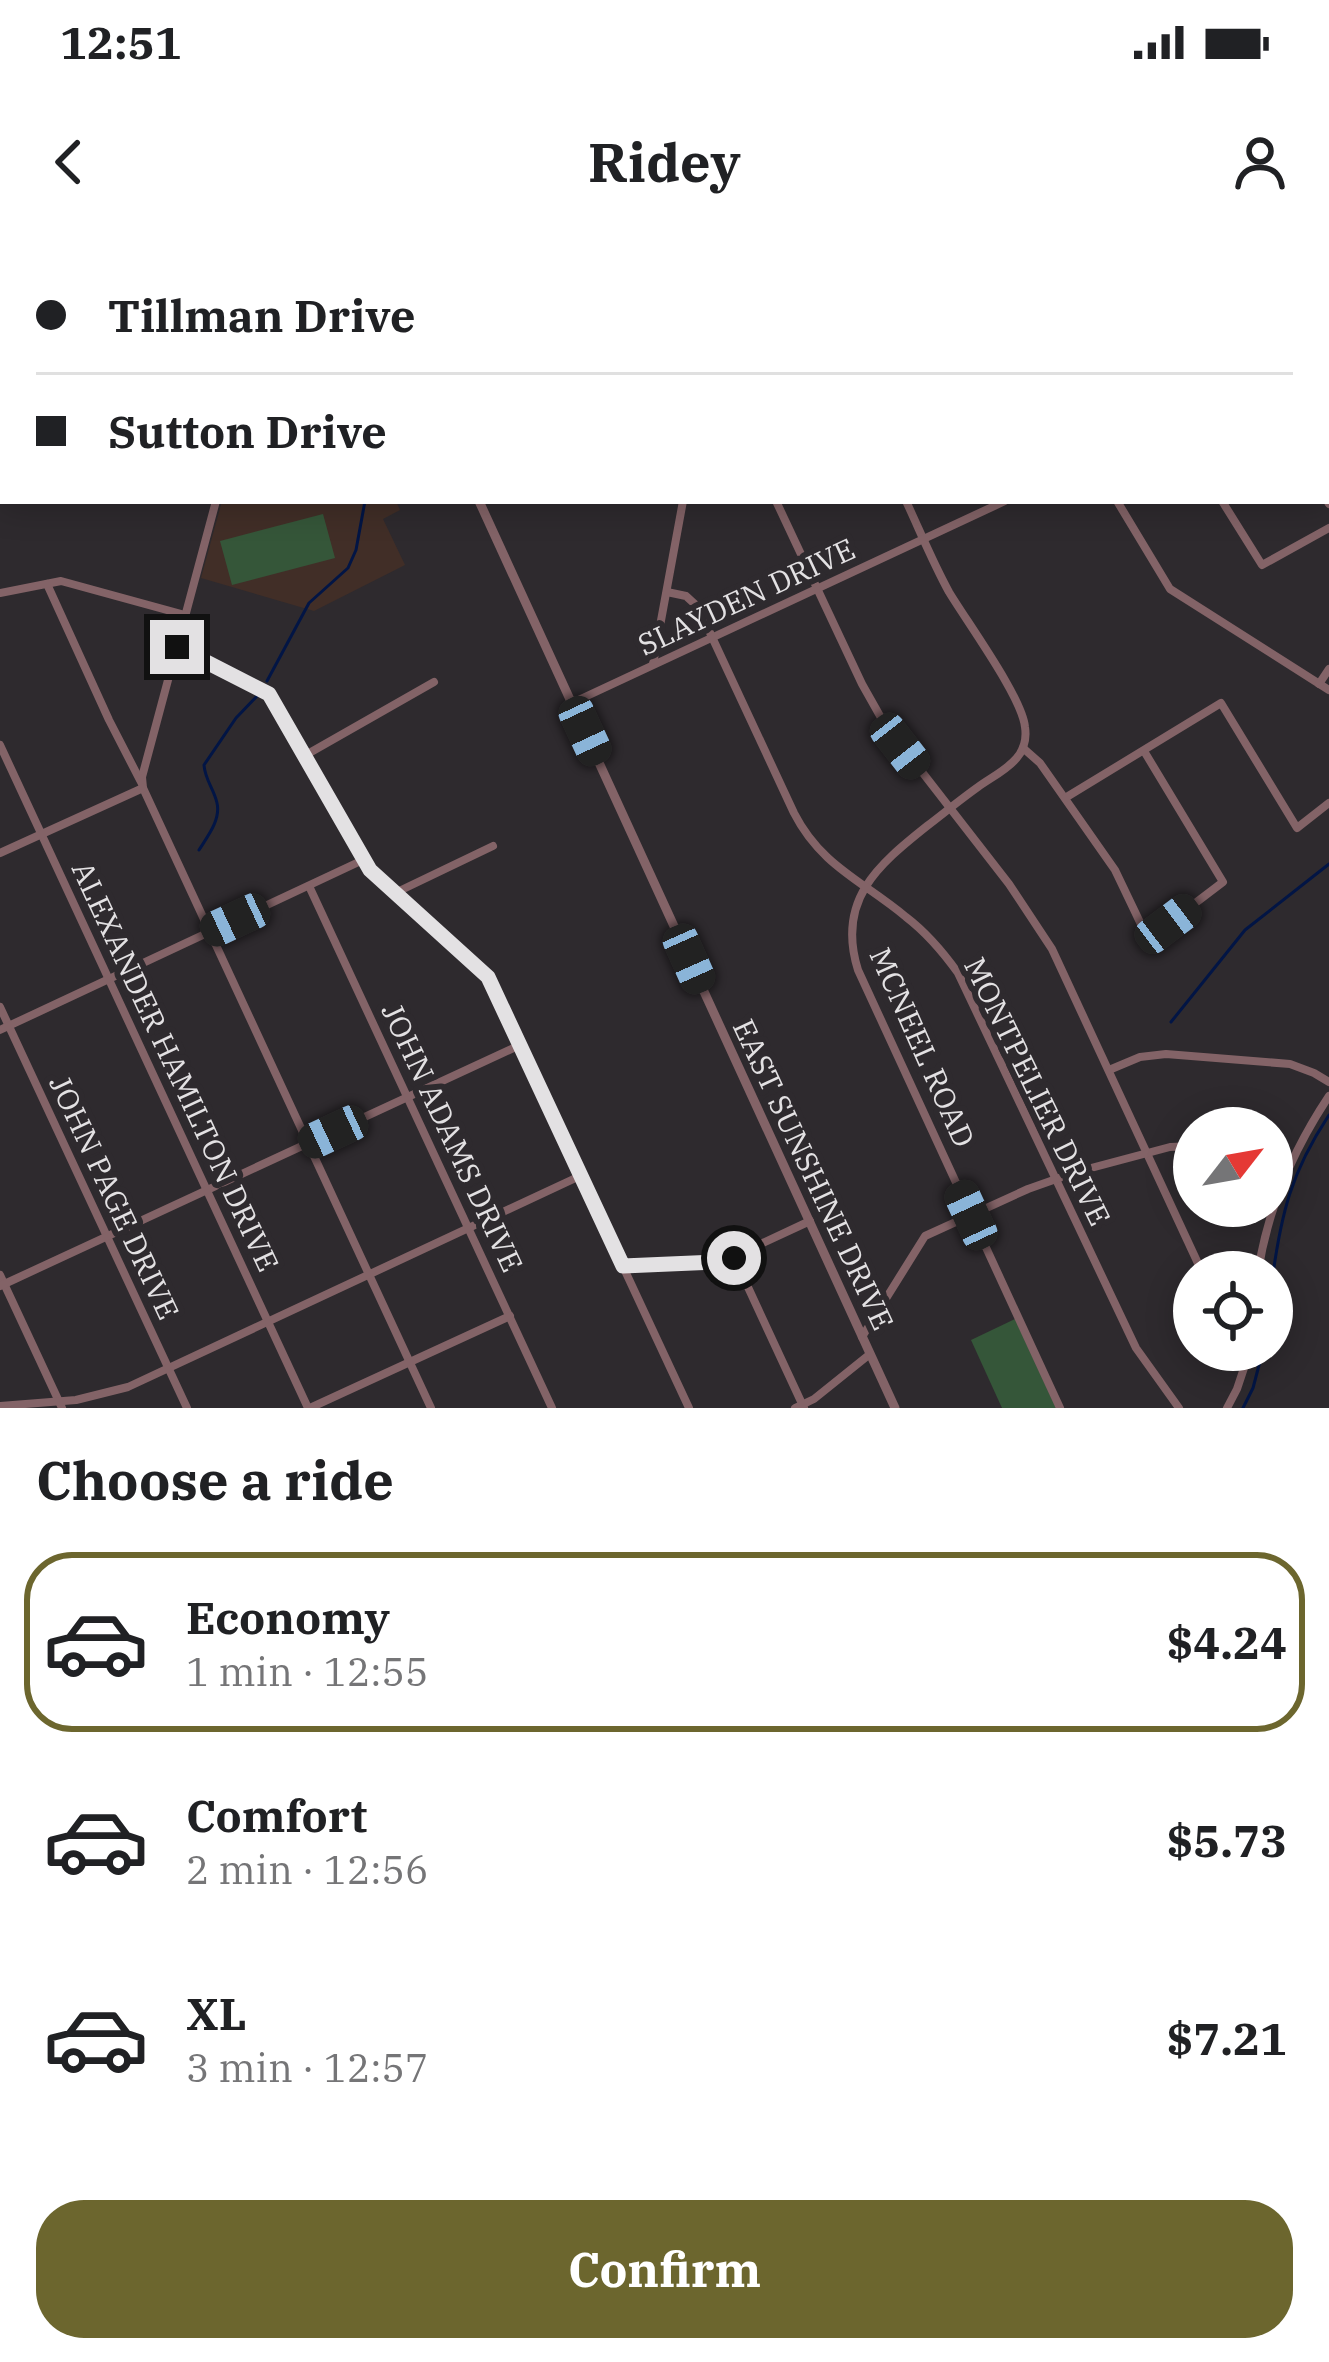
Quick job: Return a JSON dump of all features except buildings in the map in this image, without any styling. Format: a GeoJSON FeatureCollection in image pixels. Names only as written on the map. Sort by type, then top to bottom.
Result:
{"type":"FeatureCollection","features":[{"type":"Feature","properties":{"kind":"street"},"geometry":{"type":"LineString","coordinates":[[143,786],[215,504]]}},
{"type":"Feature","properties":{"kind":"street","name":"EAST SUNSHINE DRIVE"},"geometry":{"type":"LineString","coordinates":[[480,504],[895,1408]]}},
{"type":"Feature","properties":{"kind":"street"},"geometry":{"type":"LineString","coordinates":[[652,666],[682,504]]}},
{"type":"Feature","properties":{"kind":"street"},"geometry":{"type":"LineString","coordinates":[[777,504],[873,705],[1052,949],[1192,1251]]}},
{"type":"Feature","properties":{"kind":"street"},"geometry":{"type":"LineString","coordinates":[[864,888],[891,855],[1011,766],[1023,748],[1025,724],[1020,708],[948,589],[906,504]]}},
{"type":"Feature","properties":{"kind":"street","name":"SLAYDEN DRIVE"},"geometry":{"type":"LineString","coordinates":[[572,704],[999,504]]}},
{"type":"Feature","properties":{"kind":"street"},"geometry":{"type":"LineString","coordinates":[[1119,504],[1171,589],[1329,691]]}},
{"type":"Feature","properties":{"kind":"street"},"geometry":{"type":"LineString","coordinates":[[1224,504],[1262,565],[1329,528]]}},
{"type":"Feature","properties":{"kind":"street"},"geometry":{"type":"LineString","coordinates":[[0,592],[68,582],[185,615]]}},
{"type":"Feature","properties":{"kind":"street"},"geometry":{"type":"LineString","coordinates":[[47,584],[430,1408]]}},
{"type":"Feature","properties":{"kind":"street","name":"MONTPELIER DRIVE"},"geometry":{"type":"LineString","coordinates":[[667,592],[691,598],[799,824],[825,858],[933,940],[958,974],[1136,1348],[1179,1408]]}},
{"type":"Feature","properties":{"kind":"street"},"geometry":{"type":"LineString","coordinates":[[177,647],[269,694],[370,870],[484,971],[689,1408]]}},
{"type":"Feature","properties":{"kind":"street"},"geometry":{"type":"LineString","coordinates":[[1319,685],[1329,669]]}},
{"type":"Feature","properties":{"kind":"street"},"geometry":{"type":"LineString","coordinates":[[304,756],[434,682]]}},
{"type":"Feature","properties":{"kind":"street"},"geometry":{"type":"LineString","coordinates":[[1065,798],[1221,703],[1297,828],[1329,803]]}},
{"type":"Feature","properties":{"kind":"street","name":"ALEXANDER HAMILTON DRIVE"},"geometry":{"type":"LineString","coordinates":[[0,746],[309,1408]]}},
{"type":"Feature","properties":{"kind":"street"},"geometry":{"type":"LineString","coordinates":[[1023,748],[1040,763],[1114,870],[1148,939],[1223,882],[1144,751]]}},
{"type":"Feature","properties":{"kind":"street"},"geometry":{"type":"LineString","coordinates":[[0,853],[143,786]]}},
{"type":"Feature","properties":{"kind":"street"},"geometry":{"type":"LineString","coordinates":[[395,893],[493,846]]}},
{"type":"Feature","properties":{"kind":"street"},"geometry":{"type":"LineString","coordinates":[[5,1029],[363,860]]}},
{"type":"Feature","properties":{"kind":"street","name":"JOHN ADAMS DRIVE"},"geometry":{"type":"LineString","coordinates":[[309,886],[552,1408]]}},
{"type":"Feature","properties":{"kind":"street","name":"MCNEEL ROAD"},"geometry":{"type":"LineString","coordinates":[[864,888],[852,927],[858,970],[1060,1408]]}},
{"type":"Feature","properties":{"kind":"street","name":"JOHN PAGE DRIVE"},"geometry":{"type":"LineString","coordinates":[[0,1006],[5,1029],[187,1408]]}},
{"type":"Feature","properties":{"kind":"street"},"geometry":{"type":"LineString","coordinates":[[60,1404],[1,1282],[520,1045]]}},
{"type":"Feature","properties":{"kind":"street"},"geometry":{"type":"LineString","coordinates":[[1109,1070],[1140,1057],[1166,1054],[1290,1064],[1329,1082]]}},
{"type":"Feature","properties":{"kind":"street"},"geometry":{"type":"LineString","coordinates":[[1293,1157],[1329,1096]]}},
{"type":"Feature","properties":{"kind":"street"},"geometry":{"type":"LineString","coordinates":[[862,1337],[925,1236],[1055,1179],[1173,1147]]}},
{"type":"Feature","properties":{"kind":"street"},"geometry":{"type":"LineString","coordinates":[[0,1406],[60,1404],[116,1392],[580,1176]]}},
{"type":"Feature","properties":{"kind":"street"},"geometry":{"type":"LineString","coordinates":[[623,1266],[734,1258],[810,1221]]}},
{"type":"Feature","properties":{"kind":"street"},"geometry":{"type":"LineString","coordinates":[[734,1258],[801,1407],[870,1354]]}},
{"type":"Feature","properties":{"kind":"street"},"geometry":{"type":"LineString","coordinates":[[309,1408],[510,1316]]}},
{"type":"Feature","properties":{"kind":"street"},"geometry":{"type":"LineString","coordinates":[[1227,1408],[1243,1371]]}},
{"type":"Feature","properties":{"kind":"shaded area"},"geometry":{"type":"Polygon","coordinates":[[[221,504],[397,504],[400,510],[383,519],[405,565],[314,611],[201,578],[221,504]]]}},
{"type":"Feature","properties":{"kind":"green space"},"geometry":{"type":"Polygon","coordinates":[[[323,514],[335,558],[232,585],[220,541],[323,514]]]}},
{"type":"Feature","properties":{"kind":"green space"},"geometry":{"type":"Polygon","coordinates":[[[1015,1319],[1056,1408],[1002,1408],[971,1340],[1015,1319]]]}},
{"type":"Feature","properties":{"kind":"waterway"},"geometry":{"type":"LineString","coordinates":[[267,681],[309,603],[348,568],[364,504]]}},
{"type":"Feature","properties":{"kind":"waterway"},"geometry":{"type":"LineString","coordinates":[[199,850],[218,809],[204,765],[259,694]]}},
{"type":"Feature","properties":{"kind":"waterway"},"geometry":{"type":"LineString","coordinates":[[1171,1022],[1245,930],[1329,864]]}},
{"type":"Feature","properties":{"kind":"waterway"},"geometry":{"type":"LineString","coordinates":[[1277,1251],[1290,1194],[1329,1115]]}},
{"type":"Feature","properties":{"kind":"waterway"},"geometry":{"type":"LineString","coordinates":[[1243,1408],[1257,1371]]}},
{"type":"Feature","properties":{"kind":"route"},"geometry":{"type":"LineString","coordinates":[[177,647],[269,694],[370,870],[488,977],[623,1266],[734,1258]]}}]}
